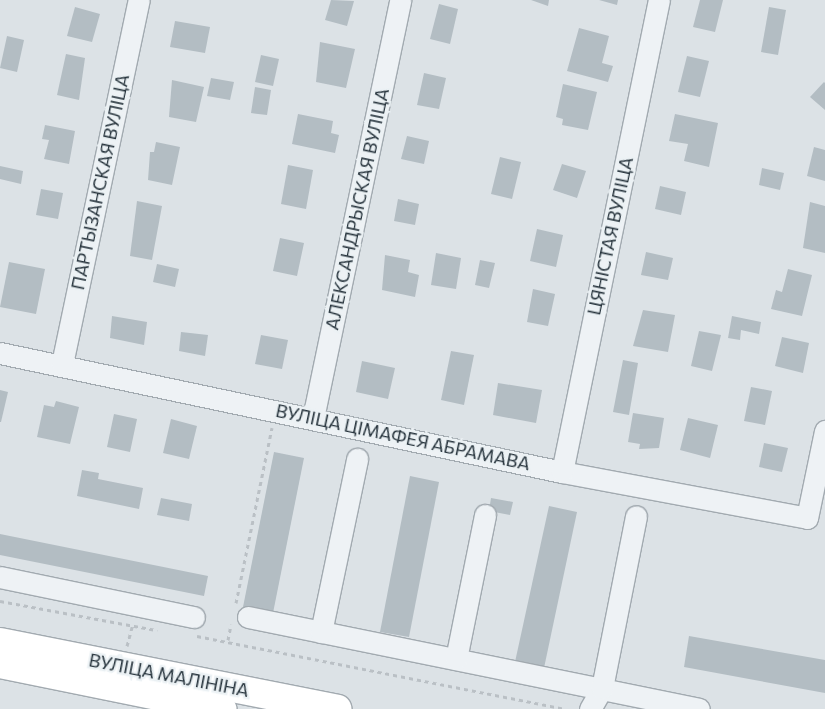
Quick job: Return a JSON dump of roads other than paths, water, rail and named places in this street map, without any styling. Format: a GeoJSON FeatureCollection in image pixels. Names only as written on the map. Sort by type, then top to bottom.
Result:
{"type":"FeatureCollection","features":[{"type":"Feature","properties":{"kind":"main road","name":"ВУЛІЦА МАЛІНІНА"},"geometry":{"type":"LineString","coordinates":[[0,642],[337,709]]}},
{"type":"Feature","properties":{"kind":"main road","name":"ВУЛІЦА МАЛІНІНА"},"geometry":{"type":"LineString","coordinates":[[0,664],[222,709]]}},
{"type":"Feature","properties":{"kind":"street","name":"ПАРТЫЗАНСКАЯ ВУЛІЦА"},"geometry":{"type":"LineString","coordinates":[[62,364],[139,0]]}},
{"type":"Feature","properties":{"kind":"street","name":"АЛЕКСАНДРЫСКАЯ ВУЛІЦА"},"geometry":{"type":"LineString","coordinates":[[314,418],[400,0]]}},
{"type":"Feature","properties":{"kind":"street","name":"ЦЯНІСТАЯ ВУЛІЦА"},"geometry":{"type":"LineString","coordinates":[[562,472],[659,0]]}},
{"type":"Feature","properties":{"kind":"street","name":"ВУЛІЦА ЦІМАФЕЯ АБРАМАВА"},"geometry":{"type":"LineString","coordinates":[[0,353],[62,364],[562,472],[807,518],[825,431]]}},
{"type":"Feature","properties":{"kind":"street"},"geometry":{"type":"LineString","coordinates":[[320,632],[357,459]]}},
{"type":"Feature","properties":{"kind":"street"},"geometry":{"type":"LineString","coordinates":[[456,659],[485,515]]}},
{"type":"Feature","properties":{"kind":"street"},"geometry":{"type":"LineString","coordinates":[[590,709],[602,688],[636,516]]}},
{"type":"Feature","properties":{"kind":"street"},"geometry":{"type":"LineString","coordinates":[[0,577],[192,626]]}},
{"type":"Feature","properties":{"kind":"street"},"geometry":{"type":"LineString","coordinates":[[238,617],[602,688],[699,709]]}}]}
